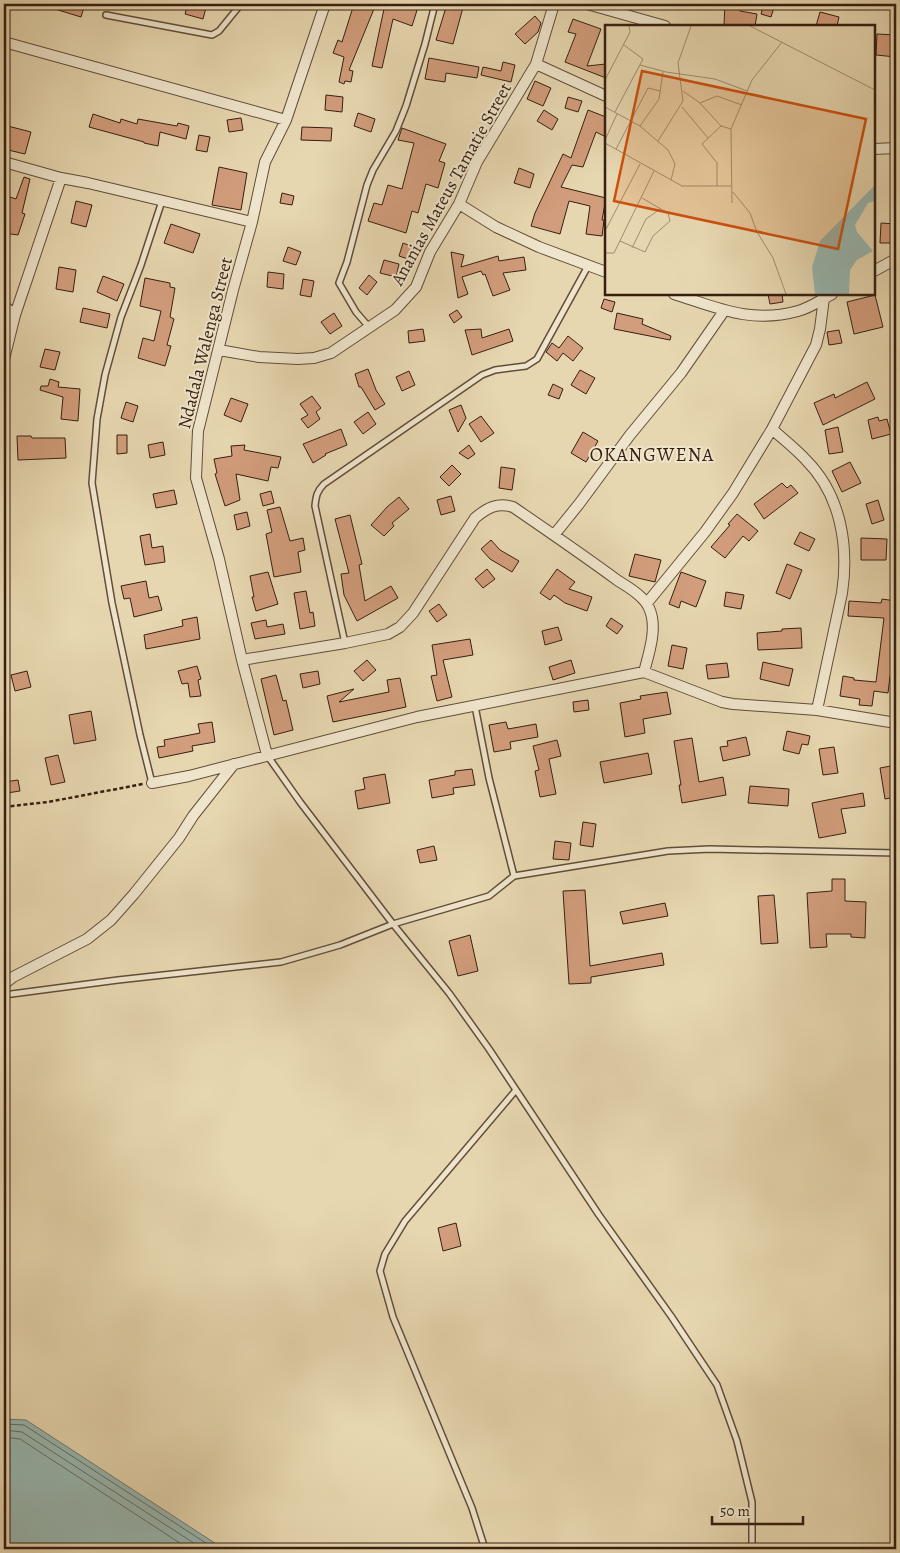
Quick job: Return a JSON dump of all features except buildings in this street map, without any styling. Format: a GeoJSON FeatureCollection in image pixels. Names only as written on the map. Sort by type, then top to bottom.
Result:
{"type":"FeatureCollection","features":[{"type":"Feature","properties":{"kind":"street","name":"Ndadala Walenga Street"},"geometry":{"type":"LineString","coordinates":[[267,756],[219,560],[196,478],[198,431],[252,222],[265,162],[286,120],[325,4]]}},
{"type":"Feature","properties":{"kind":"street","name":"Ananias Mateus Tamatie Street"},"geometry":{"type":"LineString","coordinates":[[219,350],[259,357],[298,360],[314,358],[331,353],[396,310],[416,287],[430,252],[459,204],[477,162],[536,64],[554,4]]}},
{"type":"Feature","properties":{"kind":"street"},"geometry":{"type":"LineString","coordinates":[[586,4],[661,25]]}},
{"type":"Feature","properties":{"kind":"street"},"geometry":{"type":"LineString","coordinates":[[4,42],[286,120]]}},
{"type":"Feature","properties":{"kind":"street"},"geometry":{"type":"LineString","coordinates":[[536,64],[605,96]]}},
{"type":"Feature","properties":{"kind":"street"},"geometry":{"type":"LineString","coordinates":[[875,149],[896,148]]}},
{"type":"Feature","properties":{"kind":"street"},"geometry":{"type":"LineString","coordinates":[[4,162],[61,178],[88,182],[252,222]]}},
{"type":"Feature","properties":{"kind":"street"},"geometry":{"type":"LineString","coordinates":[[4,359],[15,315],[61,178]]}},
{"type":"Feature","properties":{"kind":"street"},"geometry":{"type":"LineString","coordinates":[[459,204],[496,227],[605,272]]}},
{"type":"Feature","properties":{"kind":"street"},"geometry":{"type":"LineString","coordinates":[[875,270],[896,259]]}},
{"type":"Feature","properties":{"kind":"street"},"geometry":{"type":"LineString","coordinates":[[677,295],[724,311],[761,317],[798,311],[828,296]]}},
{"type":"Feature","properties":{"kind":"street"},"geometry":{"type":"LineString","coordinates":[[647,603],[716,516],[772,429],[816,344],[828,296]]}},
{"type":"Feature","properties":{"kind":"street"},"geometry":{"type":"LineString","coordinates":[[4,306],[15,315]]}},
{"type":"Feature","properties":{"kind":"street"},"geometry":{"type":"LineString","coordinates":[[554,535],[630,435],[681,373],[724,311]]}},
{"type":"Feature","properties":{"kind":"street"},"geometry":{"type":"LineString","coordinates":[[772,429],[807,460],[817,474],[826,488],[838,515],[842,534],[845,574],[817,710]]}},
{"type":"Feature","properties":{"kind":"street"},"geometry":{"type":"LineString","coordinates":[[242,660],[388,634],[407,621],[475,518],[486,509],[506,504],[554,535],[647,603],[650,608],[652,621],[650,646],[644,672]]}},
{"type":"Feature","properties":{"kind":"street"},"geometry":{"type":"LineString","coordinates":[[152,783],[189,776],[416,717],[644,672],[722,702],[817,710],[896,723]]}},
{"type":"Feature","properties":{"kind":"street"},"geometry":{"type":"LineString","coordinates":[[4,984],[87,939],[111,920],[179,838],[193,816],[234,764]]}},
{"type":"Feature","properties":{"kind":"lane"},"geometry":{"type":"LineString","coordinates":[[106,15],[212,35],[219,31],[241,4]]}},
{"type":"Feature","properties":{"kind":"lane"},"geometry":{"type":"LineString","coordinates":[[369,328],[356,312],[339,283],[347,262],[367,185],[373,170],[396,130],[406,106],[435,4]]}},
{"type":"Feature","properties":{"kind":"lane"},"geometry":{"type":"LineString","coordinates":[[152,783],[112,603],[92,483],[97,419],[105,375],[121,317],[141,265],[162,201]]}},
{"type":"Feature","properties":{"kind":"lane"},"geometry":{"type":"LineString","coordinates":[[346,643],[315,506],[318,490],[482,375],[495,370],[526,366],[537,359],[588,265]]}},
{"type":"Feature","properties":{"kind":"lane"},"geometry":{"type":"LineString","coordinates":[[475,705],[489,778],[514,876]]}},
{"type":"Feature","properties":{"kind":"lane"},"geometry":{"type":"LineString","coordinates":[[267,756],[489,1049],[599,1215],[671,1316],[717,1385],[737,1441],[752,1502],[752,1549]]}},
{"type":"Feature","properties":{"kind":"lane"},"geometry":{"type":"LineString","coordinates":[[4,995],[281,962],[313,954],[393,924],[489,896],[514,876],[668,851],[710,849],[896,853]]}},
{"type":"Feature","properties":{"kind":"lane"},"geometry":{"type":"LineString","coordinates":[[485,1549],[472,1508],[393,1317],[380,1271],[386,1254],[405,1221],[516,1090]]}},
{"type":"Feature","properties":{"kind":"path"},"geometry":{"type":"LineString","coordinates":[[4,807],[48,802],[152,783]]}},
{"type":"Feature","properties":{"kind":"water"},"geometry":{"type":"Polygon","coordinates":[[[4,1419],[26,1420],[224,1549],[4,1549],[4,1419]]]}},
{"type":"Feature","properties":{"kind":"district","name":"OKANGWENA"},"geometry":{"type":"Point","coordinates":[652,455]}}]}
